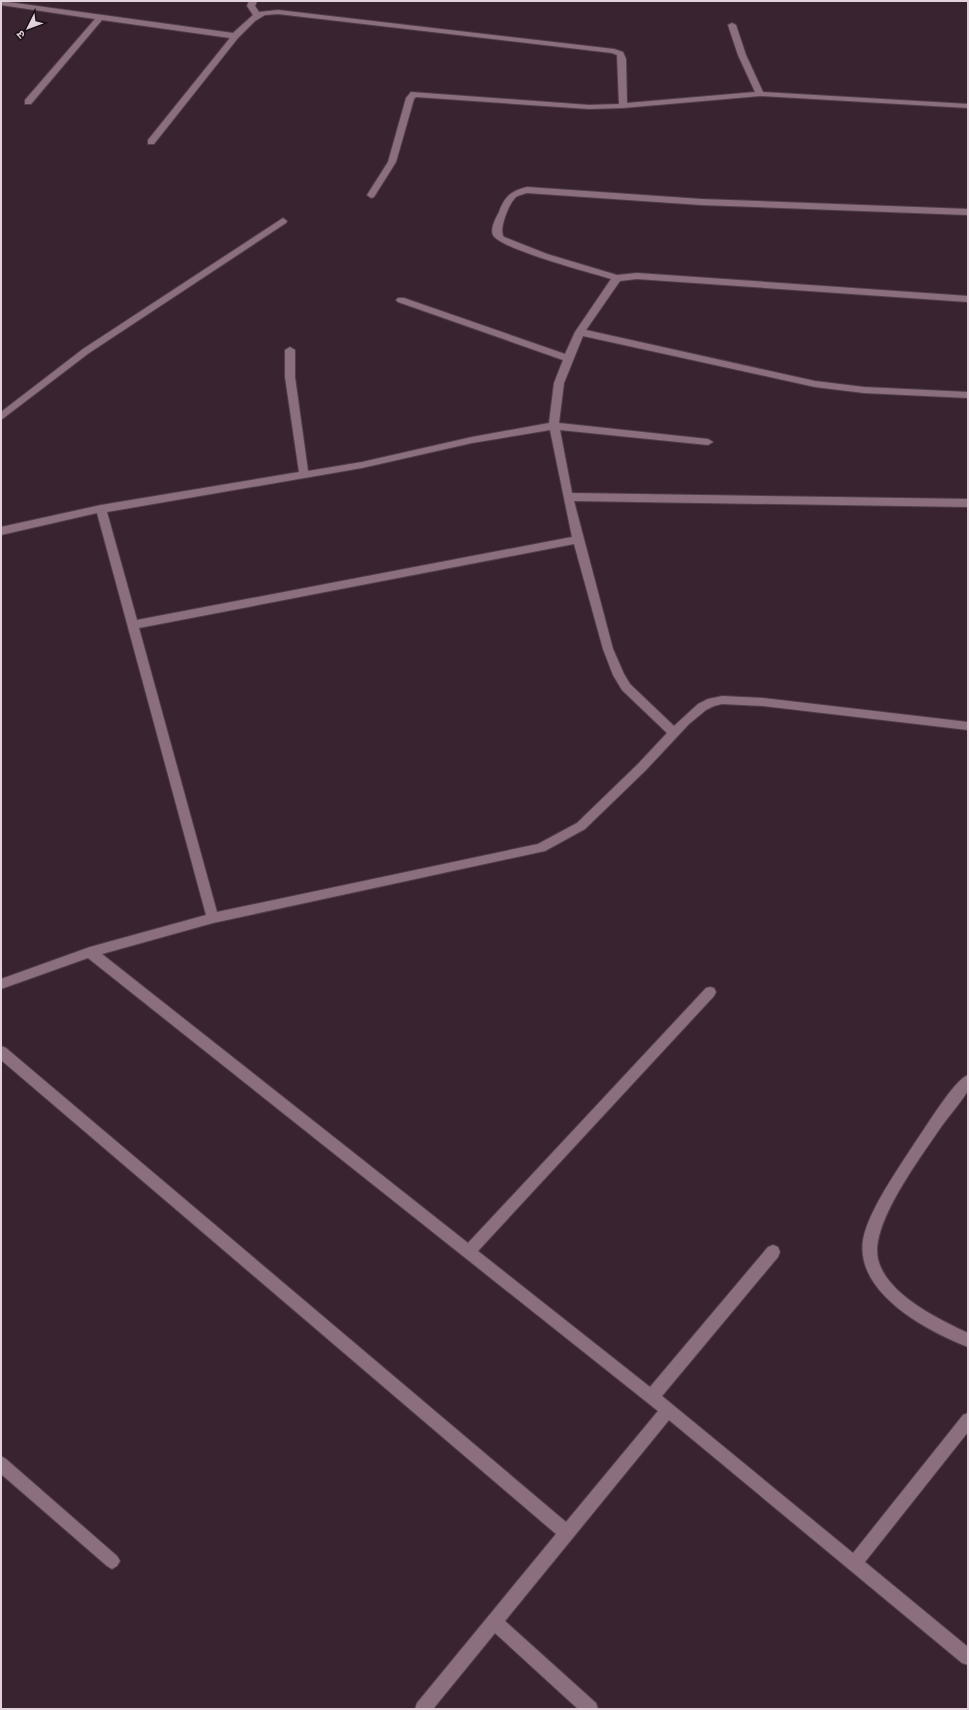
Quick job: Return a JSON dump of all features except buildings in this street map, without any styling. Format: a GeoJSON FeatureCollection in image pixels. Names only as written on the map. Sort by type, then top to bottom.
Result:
{"type":"FeatureCollection","features":[{"type":"Feature","properties":{"kind":"street"},"geometry":{"type":"LineString","coordinates":[[254,1],[251,6],[257,15]]}},
{"type":"Feature","properties":{"kind":"street"},"geometry":{"type":"LineString","coordinates":[[1,3],[235,36]]}},
{"type":"Feature","properties":{"kind":"street"},"geometry":{"type":"LineString","coordinates":[[151,142],[235,36],[257,15],[278,12],[614,51],[620,54],[622,59],[623,106]]}},
{"type":"Feature","properties":{"kind":"street"},"geometry":{"type":"LineString","coordinates":[[28,102],[100,17]]}},
{"type":"Feature","properties":{"kind":"street"},"geometry":{"type":"LineString","coordinates":[[732,25],[742,55],[760,94]]}},
{"type":"Feature","properties":{"kind":"street"},"geometry":{"type":"LineString","coordinates":[[371,195],[392,162],[410,98],[414,94],[582,106],[623,106],[760,94],[968,106]]}},
{"type":"Feature","properties":{"kind":"street"},"geometry":{"type":"LineString","coordinates":[[968,212],[709,202],[527,190],[514,194],[508,200],[497,228],[497,234],[501,239],[544,256],[617,278],[637,276],[968,298]]}},
{"type":"Feature","properties":{"kind":"street"},"geometry":{"type":"LineString","coordinates":[[1,417],[86,351],[283,221]]}},
{"type":"Feature","properties":{"kind":"street"},"geometry":{"type":"LineString","coordinates":[[617,278],[611,284],[580,332],[568,358],[559,383],[554,426],[578,540],[608,649],[626,687],[674,733]]}},
{"type":"Feature","properties":{"kind":"street"},"geometry":{"type":"LineString","coordinates":[[401,300],[568,358]]}},
{"type":"Feature","properties":{"kind":"street"},"geometry":{"type":"LineString","coordinates":[[580,332],[816,384],[864,390],[968,396]]}},
{"type":"Feature","properties":{"kind":"street"},"geometry":{"type":"LineString","coordinates":[[290,350],[290,377],[304,475]]}},
{"type":"Feature","properties":{"kind":"street"},"geometry":{"type":"LineString","coordinates":[[1,531],[101,509],[362,465],[472,440],[554,426],[708,442]]}},
{"type":"Feature","properties":{"kind":"street"},"geometry":{"type":"LineString","coordinates":[[568,497],[794,499],[968,503]]}},
{"type":"Feature","properties":{"kind":"street"},"geometry":{"type":"LineString","coordinates":[[101,509],[134,625],[197,865],[213,918]]}},
{"type":"Feature","properties":{"kind":"street"},"geometry":{"type":"LineString","coordinates":[[134,625],[578,540]]}},
{"type":"Feature","properties":{"kind":"street"},"geometry":{"type":"LineString","coordinates":[[1,984],[90,952],[213,918],[541,848],[581,826],[642,767],[674,733],[702,708],[712,702],[722,700],[762,702],[968,726]]}},
{"type":"Feature","properties":{"kind":"street"},"geometry":{"type":"LineString","coordinates":[[90,952],[668,1410],[968,1657]]}},
{"type":"Feature","properties":{"kind":"street"},"geometry":{"type":"LineString","coordinates":[[469,1251],[710,992]]}},
{"type":"Feature","properties":{"kind":"street"},"geometry":{"type":"LineString","coordinates":[[1,1052],[567,1533]]}},
{"type":"Feature","properties":{"kind":"street"},"geometry":{"type":"LineString","coordinates":[[968,1081],[952,1099],[885,1200],[870,1240],[871,1261],[886,1289],[907,1307],[943,1328],[968,1340]]}},
{"type":"Feature","properties":{"kind":"street"},"geometry":{"type":"LineString","coordinates":[[651,1397],[773,1252]]}},
{"type":"Feature","properties":{"kind":"street"},"geometry":{"type":"LineString","coordinates":[[423,1709],[494,1620],[668,1410]]}},
{"type":"Feature","properties":{"kind":"street"},"geometry":{"type":"LineString","coordinates":[[854,1564],[968,1420]]}},
{"type":"Feature","properties":{"kind":"street"},"geometry":{"type":"LineString","coordinates":[[1,1464],[112,1561]]}},
{"type":"Feature","properties":{"kind":"street"},"geometry":{"type":"LineString","coordinates":[[494,1620],[590,1709]]}}]}
